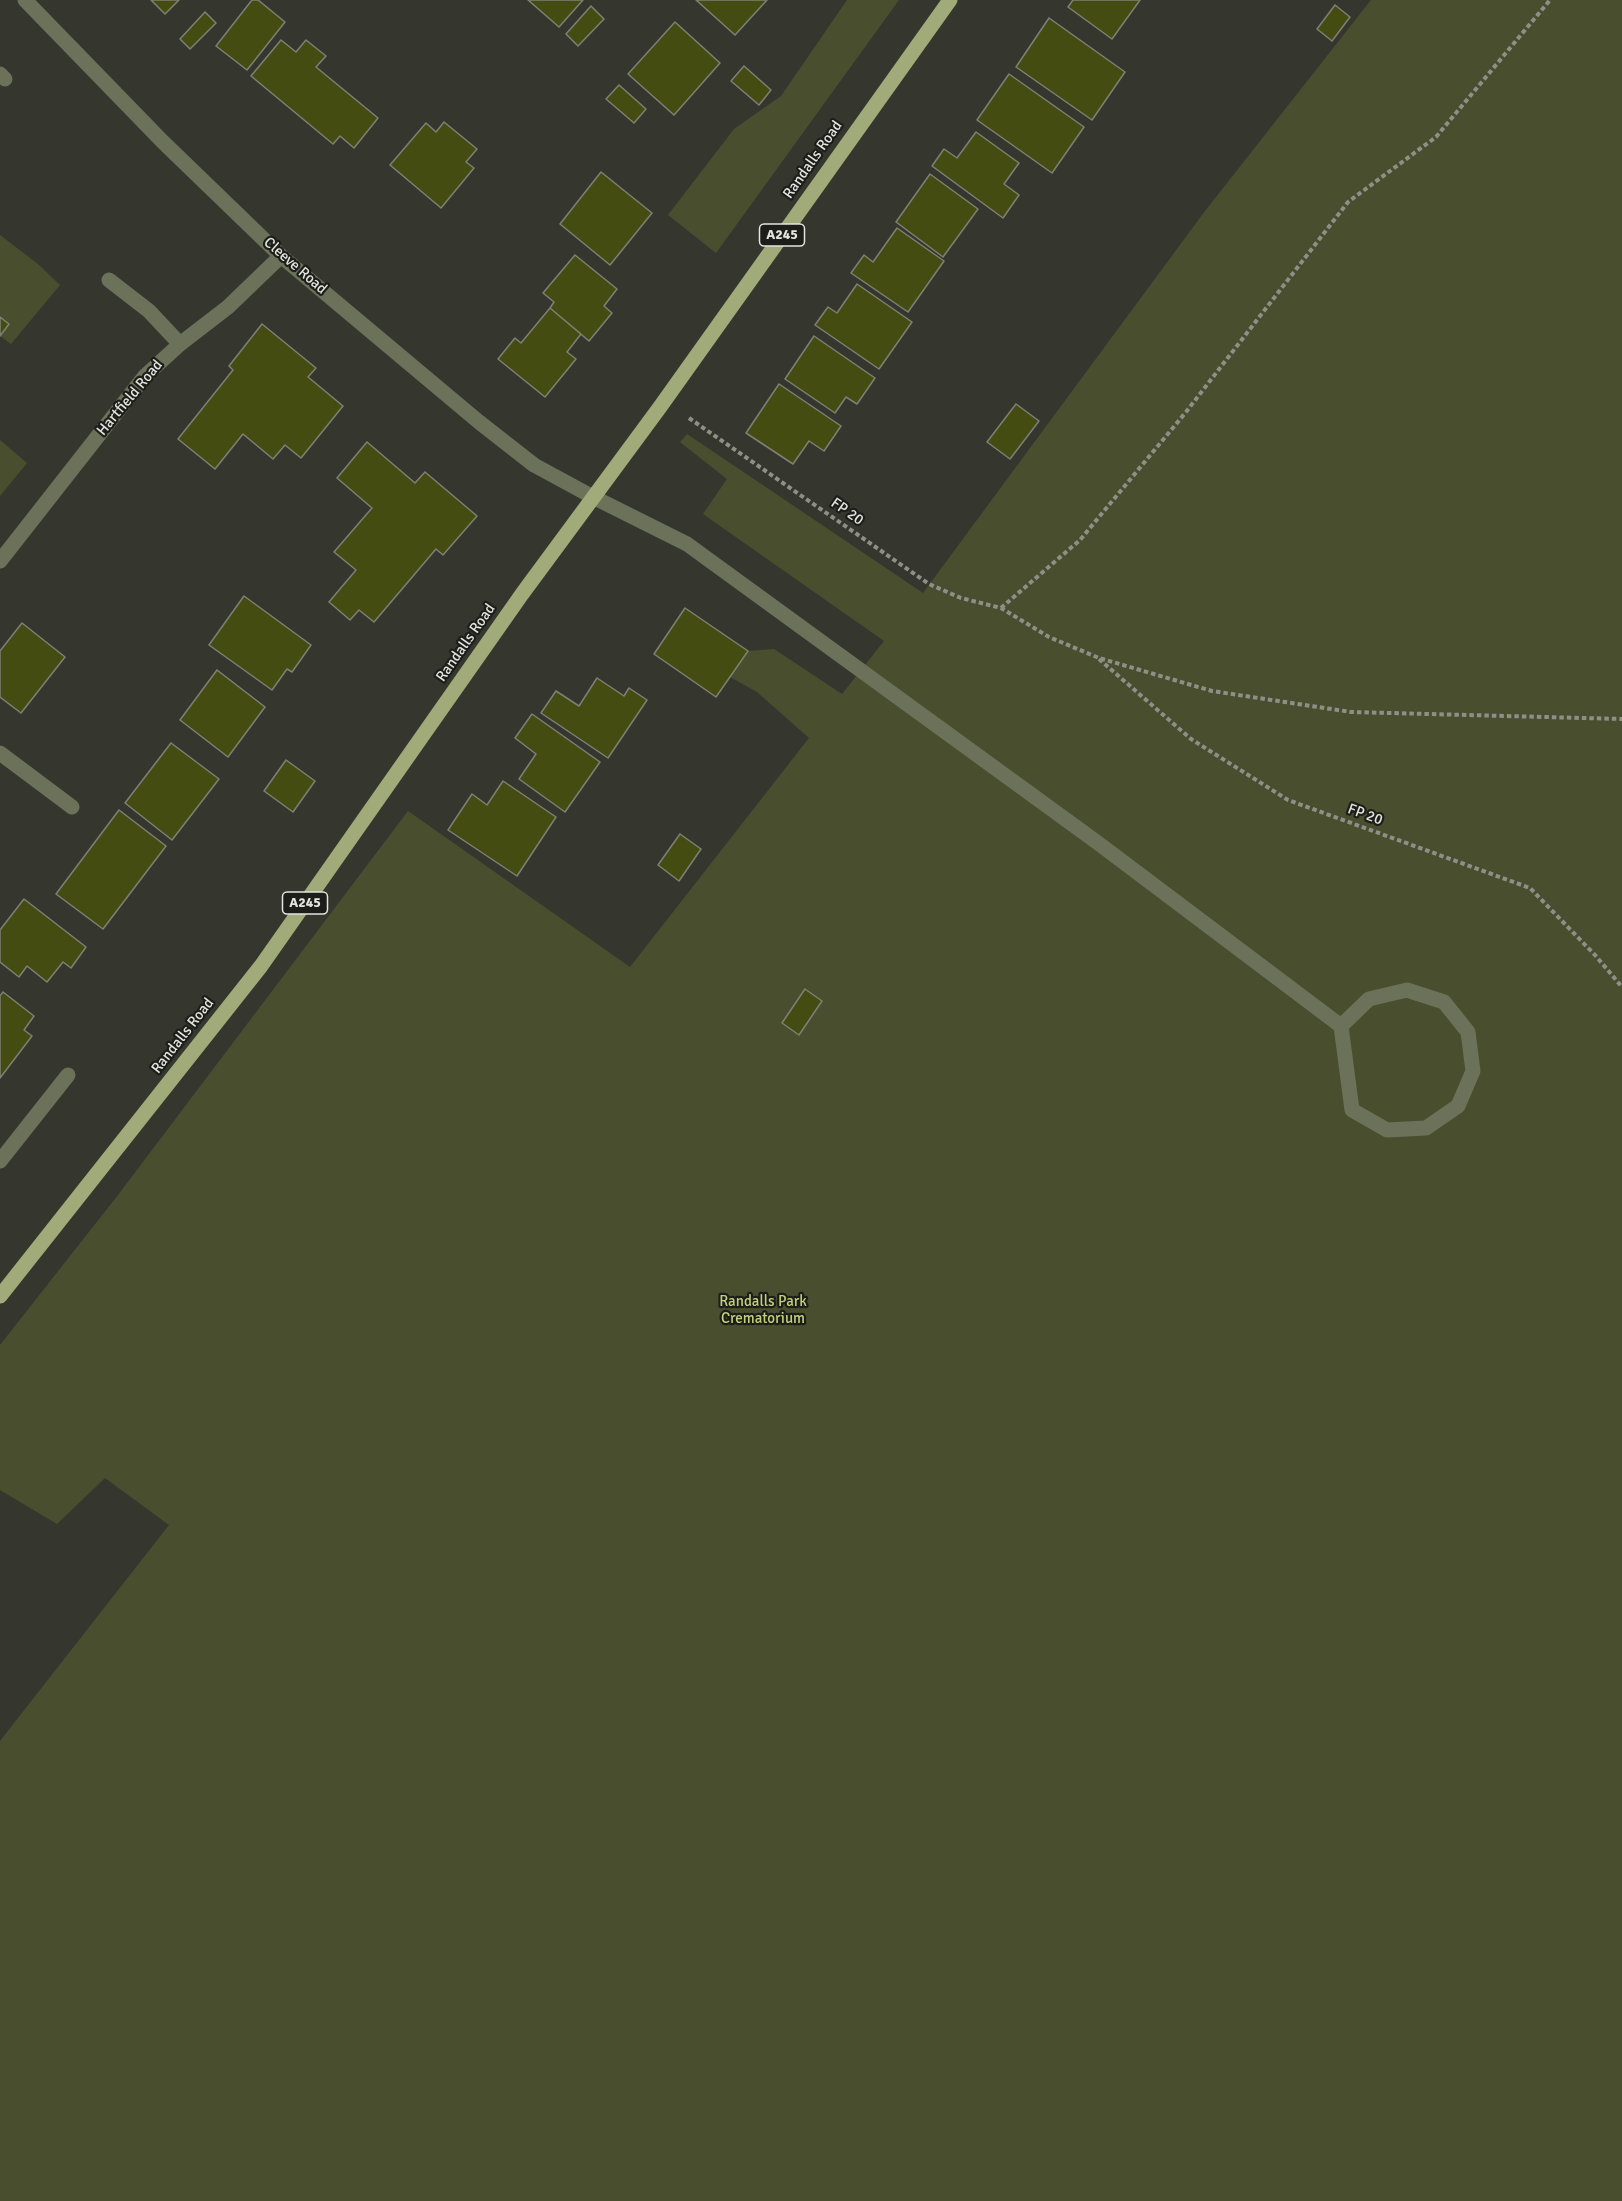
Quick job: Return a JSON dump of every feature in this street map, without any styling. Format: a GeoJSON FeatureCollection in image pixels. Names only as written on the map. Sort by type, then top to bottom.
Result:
{"type":"FeatureCollection","features":[{"type":"Feature","properties":{"kind":"main road","name":"Randalls Road"},"geometry":{"type":"LineString","coordinates":[[0,1296],[261,966],[522,594],[673,388],[950,0]]}},
{"type":"Feature","properties":{"kind":"street","name":"Cleeve Road"},"geometry":{"type":"LineString","coordinates":[[26,0],[163,142],[281,256],[527,459],[593,497],[687,544],[1098,843],[1341,1026]]}},
{"type":"Feature","properties":{"kind":"street","name":"Hartfield Road"},"geometry":{"type":"LineString","coordinates":[[0,561],[145,376],[180,344],[228,307],[281,256]]}},
{"type":"Feature","properties":{"kind":"street"},"geometry":{"type":"LineString","coordinates":[[109,280],[149,311],[180,344]]}},
{"type":"Feature","properties":{"kind":"street"},"geometry":{"type":"LineString","coordinates":[[0,753],[72,807]]}},
{"type":"Feature","properties":{"kind":"street"},"geometry":{"type":"LineString","coordinates":[[1407,990],[1444,1002],[1468,1032],[1473,1071],[1458,1106],[1425,1128],[1387,1130],[1352,1110],[1341,1026],[1369,999],[1407,990]]}},
{"type":"Feature","properties":{"kind":"street"},"geometry":{"type":"LineString","coordinates":[[0,1161],[68,1075]]}},
{"type":"Feature","properties":{"kind":"path"},"geometry":{"type":"LineString","coordinates":[[1001,608],[1080,540],[1186,412],[1348,202],[1436,137],[1550,0]]}},
{"type":"Feature","properties":{"kind":"path","name":"FP 20"},"geometry":{"type":"LineString","coordinates":[[689,418],[929,584],[961,598],[1001,608],[1049,637],[1099,658],[1191,739],[1288,800],[1530,888],[1595,955],[1622,987]]}},
{"type":"Feature","properties":{"kind":"path"},"geometry":{"type":"LineString","coordinates":[[1099,658],[1212,691],[1351,712],[1622,719]]}},
{"type":"Feature","properties":{"kind":"green space"},"geometry":{"type":"Polygon","coordinates":[[[847,0],[899,0],[716,253],[668,215],[734,129],[781,96],[847,0]]]}},
{"type":"Feature","properties":{"kind":"green space","name":"Randalls Park Crematorium"},"geometry":{"type":"Polygon","coordinates":[[[1371,0],[1622,0],[1622,2201],[0,2201],[0,1741],[169,1525],[105,1478],[57,1524],[0,1490],[0,1345],[118,1195],[408,811],[630,967],[809,738],[757,692],[730,677],[748,651],[774,649],[842,694],[884,641],[703,514],[727,479],[680,442],[687,434],[923,593],[1205,211],[1371,0]]]}},
{"type":"Feature","properties":{"kind":"green space"},"geometry":{"type":"Polygon","coordinates":[[[0,235],[38,264],[60,285],[11,344],[0,336],[9,324],[0,317],[0,235]]]}},
{"type":"Feature","properties":{"kind":"green space"},"geometry":{"type":"Polygon","coordinates":[[[0,440],[27,463],[0,496],[0,440]]]}},
{"type":"Feature","properties":{"kind":"building"},"geometry":{"type":"Polygon","coordinates":[[[151,0],[179,0],[165,14],[151,0]]]}},
{"type":"Feature","properties":{"kind":"building"},"geometry":{"type":"Polygon","coordinates":[[[252,0],[258,0],[285,22],[247,70],[216,46],[252,0]]]}},
{"type":"Feature","properties":{"kind":"building"},"geometry":{"type":"Polygon","coordinates":[[[528,0],[583,0],[559,27],[528,0]]]}},
{"type":"Feature","properties":{"kind":"building"},"geometry":{"type":"Polygon","coordinates":[[[696,0],[767,0],[735,35],[696,0]]]}},
{"type":"Feature","properties":{"kind":"building"},"geometry":{"type":"Polygon","coordinates":[[[1073,0],[1140,0],[1112,39],[1068,7],[1073,0]]]}},
{"type":"Feature","properties":{"kind":"building"},"geometry":{"type":"Polygon","coordinates":[[[1335,5],[1350,17],[1332,41],[1317,29],[1335,5]]]}},
{"type":"Feature","properties":{"kind":"building"},"geometry":{"type":"Polygon","coordinates":[[[591,6],[604,19],[578,46],[566,34],[591,6]]]}},
{"type":"Feature","properties":{"kind":"building"},"geometry":{"type":"Polygon","coordinates":[[[205,12],[216,23],[190,49],[180,39],[205,12]]]}},
{"type":"Feature","properties":{"kind":"building"},"geometry":{"type":"Polygon","coordinates":[[[1049,18],[1125,72],[1092,120],[1016,67],[1049,18]]]}},
{"type":"Feature","properties":{"kind":"building"},"geometry":{"type":"Polygon","coordinates":[[[675,22],[720,63],[674,115],[628,74],[675,22]]]}},
{"type":"Feature","properties":{"kind":"building"},"geometry":{"type":"Polygon","coordinates":[[[281,40],[296,52],[306,40],[326,56],[316,67],[378,118],[354,148],[340,136],[333,144],[251,76],[281,40]]]}},
{"type":"Feature","properties":{"kind":"building"},"geometry":{"type":"Polygon","coordinates":[[[744,66],[771,90],[759,105],[731,81],[744,66]]]}},
{"type":"Feature","properties":{"kind":"building"},"geometry":{"type":"Polygon","coordinates":[[[1009,74],[1084,127],[1052,173],[977,120],[1009,74]]]}},
{"type":"Feature","properties":{"kind":"building"},"geometry":{"type":"Polygon","coordinates":[[[619,85],[646,109],[634,123],[606,99],[619,85]]]}},
{"type":"Feature","properties":{"kind":"building"},"geometry":{"type":"Polygon","coordinates":[[[444,122],[477,149],[466,162],[474,168],[441,208],[390,165],[426,123],[436,132],[444,122]]]}},
{"type":"Feature","properties":{"kind":"building"},"geometry":{"type":"Polygon","coordinates":[[[976,132],[1019,163],[1004,184],[1019,195],[1003,218],[932,166],[944,149],[957,158],[976,132]]]}},
{"type":"Feature","properties":{"kind":"building"},"geometry":{"type":"Polygon","coordinates":[[[601,172],[652,213],[610,265],[560,224],[601,172]]]}},
{"type":"Feature","properties":{"kind":"building"},"geometry":{"type":"Polygon","coordinates":[[[930,174],[978,209],[943,257],[896,222],[930,174]]]}},
{"type":"Feature","properties":{"kind":"building"},"geometry":{"type":"Polygon","coordinates":[[[897,228],[944,261],[908,312],[851,273],[864,255],[873,262],[897,228]]]}},
{"type":"Feature","properties":{"kind":"building"},"geometry":{"type":"Polygon","coordinates":[[[575,255],[617,289],[604,306],[612,313],[589,341],[550,308],[554,302],[543,293],[575,255]]]}},
{"type":"Feature","properties":{"kind":"building"},"geometry":{"type":"Polygon","coordinates":[[[857,284],[912,322],[879,369],[815,325],[828,307],[837,313],[857,284]]]}},
{"type":"Feature","properties":{"kind":"building"},"geometry":{"type":"Polygon","coordinates":[[[550,308],[581,334],[567,352],[576,359],[545,397],[498,359],[515,338],[521,343],[550,308]]]}},
{"type":"Feature","properties":{"kind":"building"},"geometry":{"type":"Polygon","coordinates":[[[0,317],[9,324],[0,336],[0,317]]]}},
{"type":"Feature","properties":{"kind":"building"},"geometry":{"type":"Polygon","coordinates":[[[262,324],[316,368],[308,377],[343,406],[301,458],[285,445],[273,459],[243,434],[215,469],[178,439],[233,370],[229,366],[262,324]]]}},
{"type":"Feature","properties":{"kind":"building"},"geometry":{"type":"Polygon","coordinates":[[[814,336],[875,378],[857,404],[846,397],[835,413],[785,379],[814,336]]]}},
{"type":"Feature","properties":{"kind":"building"},"geometry":{"type":"Polygon","coordinates":[[[779,384],[841,426],[824,451],[809,441],[793,464],[746,433],[779,384]]]}},
{"type":"Feature","properties":{"kind":"building"},"geometry":{"type":"Polygon","coordinates":[[[1016,404],[1039,421],[1010,459],[987,442],[1016,404]]]}},
{"type":"Feature","properties":{"kind":"building"},"geometry":{"type":"Polygon","coordinates":[[[367,442],[415,483],[425,472],[477,516],[443,555],[436,549],[374,622],[359,610],[350,620],[329,602],[356,570],[334,552],[372,508],[337,478],[367,442]]]}},
{"type":"Feature","properties":{"kind":"building"},"geometry":{"type":"Polygon","coordinates":[[[244,596],[311,645],[292,672],[287,669],[272,690],[209,645],[244,596]]]}},
{"type":"Feature","properties":{"kind":"building"},"geometry":{"type":"Polygon","coordinates":[[[685,608],[748,651],[716,697],[654,654],[685,608]]]}},
{"type":"Feature","properties":{"kind":"building"},"geometry":{"type":"Polygon","coordinates":[[[22,623],[65,657],[21,713],[0,697],[0,651],[22,623]]]}},
{"type":"Feature","properties":{"kind":"building"},"geometry":{"type":"Polygon","coordinates":[[[217,670],[265,707],[228,757],[180,720],[217,670]]]}},
{"type":"Feature","properties":{"kind":"building"},"geometry":{"type":"Polygon","coordinates":[[[597,678],[624,696],[629,688],[647,700],[608,758],[541,713],[556,691],[579,706],[597,678]]]}},
{"type":"Feature","properties":{"kind":"building"},"geometry":{"type":"Polygon","coordinates":[[[532,714],[600,762],[565,812],[519,779],[536,754],[515,738],[532,714]]]}},
{"type":"Feature","properties":{"kind":"building"},"geometry":{"type":"Polygon","coordinates":[[[171,743],[219,779],[172,840],[125,803],[171,743]]]}},
{"type":"Feature","properties":{"kind":"building"},"geometry":{"type":"Polygon","coordinates":[[[286,760],[315,781],[293,812],[264,791],[286,760]]]}},
{"type":"Feature","properties":{"kind":"building"},"geometry":{"type":"Polygon","coordinates":[[[503,781],[556,817],[517,876],[448,830],[472,794],[487,805],[503,781]]]}},
{"type":"Feature","properties":{"kind":"building"},"geometry":{"type":"Polygon","coordinates":[[[119,810],[166,846],[103,929],[56,894],[119,810]]]}},
{"type":"Feature","properties":{"kind":"building"},"geometry":{"type":"Polygon","coordinates":[[[680,834],[701,849],[679,881],[658,865],[680,834]]]}},
{"type":"Feature","properties":{"kind":"building"},"geometry":{"type":"Polygon","coordinates":[[[24,899],[86,947],[71,968],[63,962],[47,982],[27,966],[19,977],[0,962],[0,930],[24,899]]]}},
{"type":"Feature","properties":{"kind":"building"},"geometry":{"type":"Polygon","coordinates":[[[805,989],[822,1001],[799,1035],[782,1023],[805,989]]]}},
{"type":"Feature","properties":{"kind":"building"},"geometry":{"type":"Polygon","coordinates":[[[3,992],[34,1016],[24,1030],[32,1036],[0,1078],[0,996],[3,992]]]}}]}
